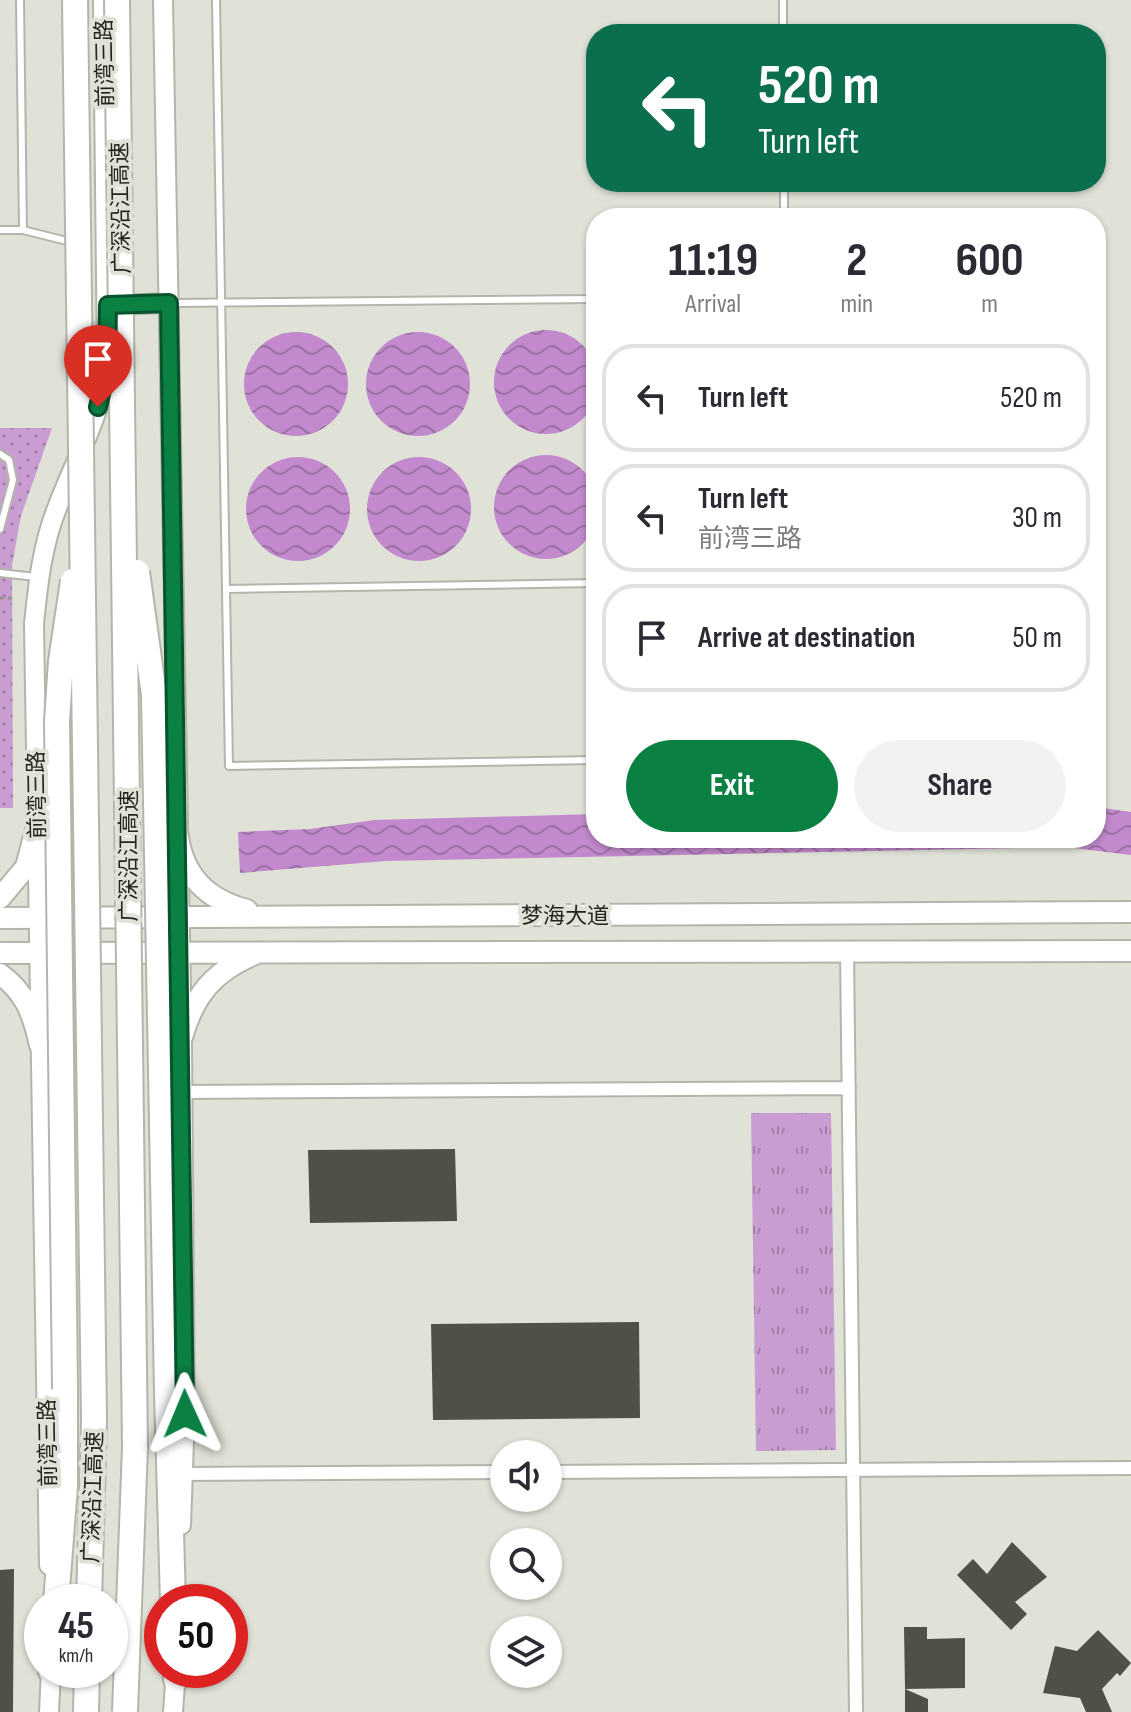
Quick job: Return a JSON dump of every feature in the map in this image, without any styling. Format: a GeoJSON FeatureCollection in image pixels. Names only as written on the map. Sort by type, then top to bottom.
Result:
{"type":"FeatureCollection","features":[{"type":"Feature","properties":{"kind":"highway","name":"广深沿江高速"},"geometry":{"type":"LineString","coordinates":[[75,0],[94,1420],[89,1584]]}},
{"type":"Feature","properties":{"kind":"highway","name":"广深沿江高速"},"geometry":{"type":"LineString","coordinates":[[117,0],[135,1447],[125,1712]]}},
{"type":"Feature","properties":{"kind":"highway"},"geometry":{"type":"LineString","coordinates":[[125,486],[152,659],[154,695],[167,1392],[175,1584]]}},
{"type":"Feature","properties":{"kind":"highway"},"geometry":{"type":"LineString","coordinates":[[57,1584],[65,1486],[65,1389],[57,721],[61,661],[84,499]]}},
{"type":"Feature","properties":{"kind":"highway"},"geometry":{"type":"LineString","coordinates":[[86,1712],[87,1688]]}},
{"type":"Feature","properties":{"kind":"main road"},"geometry":{"type":"LineString","coordinates":[[0,898],[26,867],[36,829]]}},
{"type":"Feature","properties":{"kind":"main road"},"geometry":{"type":"LineString","coordinates":[[178,837],[184,864],[202,889],[230,906],[270,916]]}},
{"type":"Feature","properties":{"kind":"main road","name":"梦海大道"},"geometry":{"type":"LineString","coordinates":[[0,918],[1131,912]]}},
{"type":"Feature","properties":{"kind":"main road"},"geometry":{"type":"LineString","coordinates":[[182,1037],[196,999],[213,978],[263,951]]}},
{"type":"Feature","properties":{"kind":"main road","name":"梦海大道"},"geometry":{"type":"LineString","coordinates":[[0,953],[1131,951]]}},
{"type":"Feature","properties":{"kind":"main road"},"geometry":{"type":"LineString","coordinates":[[0,974],[23,994],[33,1013],[40,1045]]}},
{"type":"Feature","properties":{"kind":"street","name":"前湾三路"},"geometry":{"type":"LineString","coordinates":[[50,1584],[34,624],[39,577],[56,510],[105,388],[108,252],[103,0]]}},
{"type":"Feature","properties":{"kind":"street"},"geometry":{"type":"LineString","coordinates":[[163,0],[182,1037],[183,1474],[177,1584]]}},
{"type":"Feature","properties":{"kind":"street"},"geometry":{"type":"LineString","coordinates":[[108,305],[169,303]]}},
{"type":"Feature","properties":{"kind":"street"},"geometry":{"type":"LineString","coordinates":[[847,951],[856,1712]]}},
{"type":"Feature","properties":{"kind":"street"},"geometry":{"type":"LineString","coordinates":[[182,1092],[849,1088]]}},
{"type":"Feature","properties":{"kind":"street"},"geometry":{"type":"LineString","coordinates":[[562,1472],[1131,1468]]}},
{"type":"Feature","properties":{"kind":"street"},"geometry":{"type":"LineString","coordinates":[[183,1474],[490,1472]]}},
{"type":"Feature","properties":{"kind":"street"},"geometry":{"type":"LineString","coordinates":[[49,1712],[50,1688]]}},
{"type":"Feature","properties":{"kind":"street"},"geometry":{"type":"LineString","coordinates":[[173,1712],[175,1688]]}},
{"type":"Feature","properties":{"kind":"lane"},"geometry":{"type":"LineString","coordinates":[[20,0],[23,230]]}},
{"type":"Feature","properties":{"kind":"lane"},"geometry":{"type":"LineString","coordinates":[[216,0],[229,766],[586,760]]}},
{"type":"Feature","properties":{"kind":"lane"},"geometry":{"type":"LineString","coordinates":[[783,0],[783,24]]}},
{"type":"Feature","properties":{"kind":"lane"},"geometry":{"type":"LineString","coordinates":[[0,230],[23,230],[108,252]]}},
{"type":"Feature","properties":{"kind":"lane"},"geometry":{"type":"LineString","coordinates":[[169,303],[586,299]]}},
{"type":"Feature","properties":{"kind":"lane"},"geometry":{"type":"LineString","coordinates":[[0,454],[9,460],[13,480],[0,529]]}},
{"type":"Feature","properties":{"kind":"lane"},"geometry":{"type":"LineString","coordinates":[[0,573],[39,577]]}},
{"type":"Feature","properties":{"kind":"lane"},"geometry":{"type":"LineString","coordinates":[[226,589],[586,583]]}},
{"type":"Feature","properties":{"kind":"path"},"geometry":{"type":"LineString","coordinates":[[0,598],[16,598]]}},
{"type":"Feature","properties":{"kind":"green space"},"geometry":{"type":"Polygon","coordinates":[[[0,428],[52,428],[21,516],[12,565],[13,808],[0,808],[0,428]]]}},
{"type":"Feature","properties":{"kind":"green space"},"geometry":{"type":"Polygon","coordinates":[[[751,1113],[831,1113],[836,1450],[756,1451],[751,1113]]]}},
{"type":"Feature","properties":{"kind":"water"},"geometry":{"type":"Polygon","coordinates":[[[546,330],[566,334],[586,349],[586,415],[583,419],[566,430],[546,434],[526,430],[509,419],[498,402],[494,382],[498,362],[509,345],[526,334],[546,330]]]}},
{"type":"Feature","properties":{"kind":"water"},"geometry":{"type":"Polygon","coordinates":[[[296,332],[316,336],[333,347],[344,364],[348,384],[344,404],[333,421],[316,432],[296,436],[276,432],[259,421],[248,404],[244,384],[248,364],[259,347],[276,336],[296,332]]]}},
{"type":"Feature","properties":{"kind":"water"},"geometry":{"type":"Polygon","coordinates":[[[418,332],[438,336],[455,347],[466,364],[470,384],[466,404],[455,421],[438,432],[418,436],[398,432],[381,421],[370,404],[366,384],[370,364],[381,347],[398,336],[418,332]]]}},
{"type":"Feature","properties":{"kind":"water"},"geometry":{"type":"Polygon","coordinates":[[[546,455],[566,459],[586,474],[586,540],[583,544],[566,555],[546,559],[526,555],[509,544],[498,527],[494,507],[498,487],[509,470],[526,459],[546,455]]]}},
{"type":"Feature","properties":{"kind":"water"},"geometry":{"type":"Polygon","coordinates":[[[298,457],[318,461],[335,472],[346,489],[350,509],[346,529],[335,546],[318,557],[298,561],[278,557],[261,546],[250,529],[246,509],[250,489],[261,472],[278,461],[298,457]]]}},
{"type":"Feature","properties":{"kind":"water"},"geometry":{"type":"Polygon","coordinates":[[[419,457],[439,461],[456,472],[467,489],[471,509],[467,529],[456,546],[439,557],[419,561],[399,557],[382,546],[371,529],[367,509],[371,489],[382,472],[399,461],[419,457]]]}},
{"type":"Feature","properties":{"kind":"water"},"geometry":{"type":"Polygon","coordinates":[[[1106,808],[1131,812],[1131,855],[1073,848],[1106,848],[1106,808]]]}},
{"type":"Feature","properties":{"kind":"water"},"geometry":{"type":"Polygon","coordinates":[[[586,814],[586,848],[1016,848],[386,861],[240,873],[238,832],[310,829],[374,820],[586,814]]]}},
{"type":"Feature","properties":{"kind":"building"},"geometry":{"type":"Polygon","coordinates":[[[455,1149],[457,1221],[310,1223],[308,1150],[455,1149]]]}},
{"type":"Feature","properties":{"kind":"building"},"geometry":{"type":"Polygon","coordinates":[[[639,1322],[640,1418],[433,1420],[431,1324],[639,1322]]]}},
{"type":"Feature","properties":{"kind":"building"},"geometry":{"type":"Polygon","coordinates":[[[1012,1542],[1047,1577],[1015,1602],[1027,1614],[1011,1630],[957,1575],[973,1559],[987,1574],[1012,1542]]]}},
{"type":"Feature","properties":{"kind":"building"},"geometry":{"type":"Polygon","coordinates":[[[14,1569],[13,1712],[0,1712],[0,1570],[14,1569]]]}},
{"type":"Feature","properties":{"kind":"building"},"geometry":{"type":"Polygon","coordinates":[[[904,1627],[927,1627],[927,1639],[965,1638],[965,1688],[905,1689],[904,1627]]]}},
{"type":"Feature","properties":{"kind":"building"},"geometry":{"type":"Polygon","coordinates":[[[1098,1630],[1131,1663],[1102,1689],[1112,1712],[1086,1712],[1080,1698],[1043,1693],[1055,1646],[1077,1651],[1098,1630]]]}},
{"type":"Feature","properties":{"kind":"building"},"geometry":{"type":"Polygon","coordinates":[[[905,1689],[928,1699],[928,1712],[905,1712],[905,1689]]]}},
{"type":"Feature","properties":{"kind":"route"},"geometry":{"type":"LineString","coordinates":[[98,407],[105,388],[107,369],[108,305],[169,303],[185,1414]]}}]}
